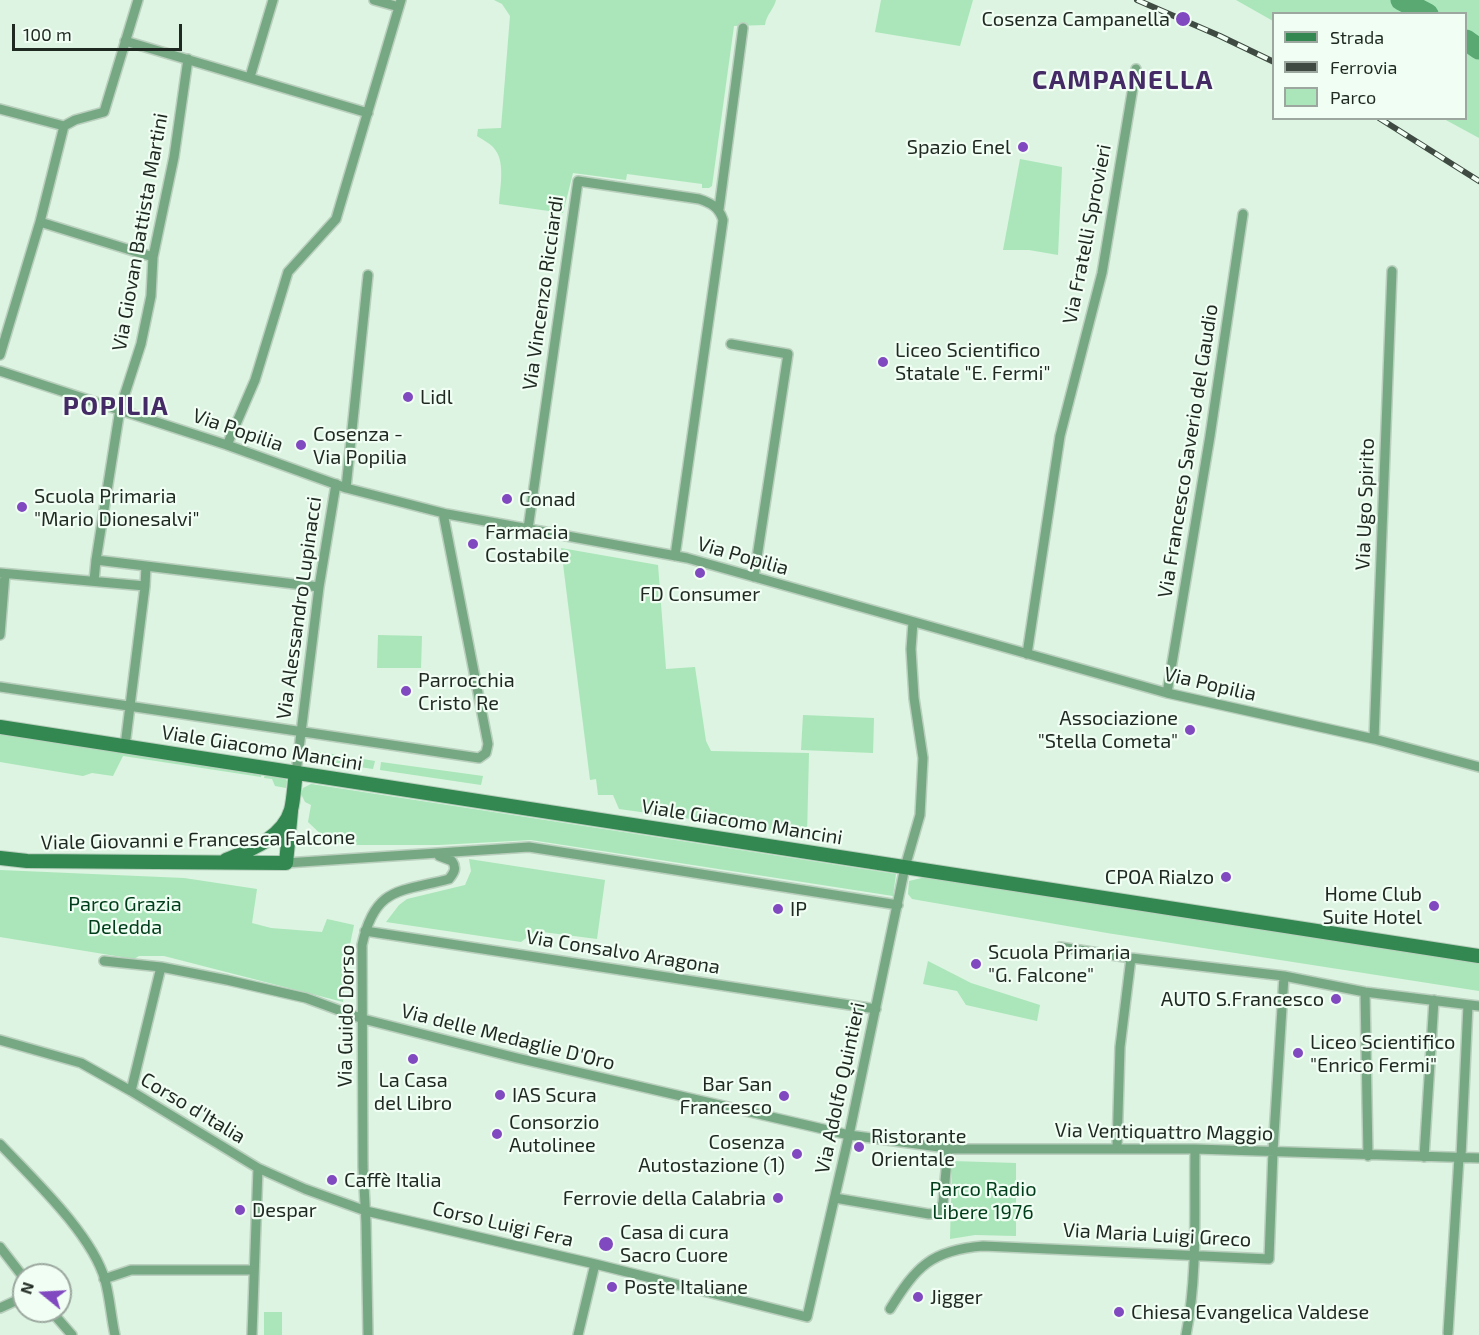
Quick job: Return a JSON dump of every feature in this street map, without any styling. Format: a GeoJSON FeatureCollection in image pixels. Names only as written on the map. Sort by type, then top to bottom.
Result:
{"type":"FeatureCollection","features":[{"type":"Feature","properties":{"kind":"street"},"geometry":{"type":"LineString","coordinates":[[0,109],[64,126],[75,120],[104,112],[138,0]]}},
{"type":"Feature","properties":{"kind":"street"},"geometry":{"type":"LineString","coordinates":[[250,77],[273,0]]}},
{"type":"Feature","properties":{"kind":"street"},"geometry":{"type":"LineString","coordinates":[[227,445],[255,380],[288,272],[336,219],[400,4],[374,0]]}},
{"type":"Feature","properties":{"kind":"street"},"geometry":{"type":"LineString","coordinates":[[675,556],[723,220],[719,209],[744,28]]}},
{"type":"Feature","properties":{"kind":"street"},"geometry":{"type":"LineString","coordinates":[[125,41],[368,113]]}},
{"type":"Feature","properties":{"kind":"street","name":"Via Giovan Battista Martini"},"geometry":{"type":"LineString","coordinates":[[94,581],[120,409],[141,344],[151,296],[153,257],[174,157],[188,59]]}},
{"type":"Feature","properties":{"kind":"street","name":"Via Fratelli Sprovieri"},"geometry":{"type":"LineString","coordinates":[[1027,654],[1060,436],[1102,273],[1136,69]]}},
{"type":"Feature","properties":{"kind":"street"},"geometry":{"type":"LineString","coordinates":[[0,355],[40,222],[64,126]]}},
{"type":"Feature","properties":{"kind":"street","name":"Via Vincenzo Ricciardi"},"geometry":{"type":"LineString","coordinates":[[528,529],[578,181],[699,199],[719,209]]}},
{"type":"Feature","properties":{"kind":"street","name":"Via Francesco Saverio del Gaudio"},"geometry":{"type":"LineString","coordinates":[[1167,693],[1210,436],[1243,214]]}},
{"type":"Feature","properties":{"kind":"street"},"geometry":{"type":"LineString","coordinates":[[40,222],[153,257]]}},
{"type":"Feature","properties":{"kind":"street","name":"Via Ugo Spirito"},"geometry":{"type":"LineString","coordinates":[[1374,738],[1392,271]]}},
{"type":"Feature","properties":{"kind":"street"},"geometry":{"type":"LineString","coordinates":[[346,488],[368,275]]}},
{"type":"Feature","properties":{"kind":"street"},"geometry":{"type":"LineString","coordinates":[[731,344],[788,354],[754,577]]}},
{"type":"Feature","properties":{"kind":"street","name":"Via Popilia"},"geometry":{"type":"LineString","coordinates":[[0,371],[227,445],[346,488],[443,513],[675,556],[1167,693],[1374,738],[1479,767]]}},
{"type":"Feature","properties":{"kind":"street","name":"Via Alessandro Lupinacci"},"geometry":{"type":"LineString","coordinates":[[296,773],[319,587],[336,484]]}},
{"type":"Feature","properties":{"kind":"street"},"geometry":{"type":"LineString","coordinates":[[0,687],[479,758],[486,753],[488,744],[443,513]]}},
{"type":"Feature","properties":{"kind":"street"},"geometry":{"type":"LineString","coordinates":[[96,560],[319,587]]}},
{"type":"Feature","properties":{"kind":"street"},"geometry":{"type":"LineString","coordinates":[[125,746],[146,566]]}},
{"type":"Feature","properties":{"kind":"street"},"geometry":{"type":"LineString","coordinates":[[0,635],[3,573],[145,586]]}},
{"type":"Feature","properties":{"kind":"street","name":"Via Adolfo Quintieri"},"geometry":{"type":"LineString","coordinates":[[807,1317],[849,1135],[905,867],[920,815],[923,758],[914,698],[911,649],[913,622]]}},
{"type":"Feature","properties":{"kind":"street","name":"Viale Giacomo Mancini"},"geometry":{"type":"LineString","coordinates":[[0,727],[1479,956]]}},
{"type":"Feature","properties":{"kind":"street"},"geometry":{"type":"LineString","coordinates":[[286,863],[296,773]]}},
{"type":"Feature","properties":{"kind":"street"},"geometry":{"type":"LineString","coordinates":[[218,864],[257,848],[282,828],[291,811]]}},
{"type":"Feature","properties":{"kind":"street","name":"Viale Giovanni e Francesca Falcone"},"geometry":{"type":"LineString","coordinates":[[0,858],[27,861],[286,863],[529,847],[897,905]]}},
{"type":"Feature","properties":{"kind":"street","name":"Via Guido Dorso"},"geometry":{"type":"LineString","coordinates":[[369,1335],[363,1167],[362,945],[365,931],[376,909],[395,891],[449,879],[455,869],[453,864],[448,859],[433,855]]}},
{"type":"Feature","properties":{"kind":"street","name":"Via Consalvo Aragona"},"geometry":{"type":"LineString","coordinates":[[365,931],[876,1009]]}},
{"type":"Feature","properties":{"kind":"street"},"geometry":{"type":"LineString","coordinates":[[1060,947],[1284,976],[1365,992],[1479,1006]]}},
{"type":"Feature","properties":{"kind":"street"},"geometry":{"type":"LineString","coordinates":[[1118,1148],[1120,1047],[1131,958]]}},
{"type":"Feature","properties":{"kind":"street","name":"Via delle Medaglie D'Oro"},"geometry":{"type":"LineString","coordinates":[[104,961],[161,967],[306,998],[363,1019],[517,1058],[849,1135]]}},
{"type":"Feature","properties":{"kind":"street"},"geometry":{"type":"LineString","coordinates":[[131,1091],[161,967]]}},
{"type":"Feature","properties":{"kind":"street"},"geometry":{"type":"LineString","coordinates":[[1273,1151],[1284,976]]}},
{"type":"Feature","properties":{"kind":"street"},"geometry":{"type":"LineString","coordinates":[[1365,992],[1368,1156]]}},
{"type":"Feature","properties":{"kind":"street"},"geometry":{"type":"LineString","coordinates":[[1424,1157],[1434,1000]]}},
{"type":"Feature","properties":{"kind":"street"},"geometry":{"type":"LineString","coordinates":[[1448,1333],[1468,1005]]}},
{"type":"Feature","properties":{"kind":"street","name":"Corso d'Italia"},"geometry":{"type":"LineString","coordinates":[[0,1040],[81,1063],[258,1168],[305,1189],[366,1211]]}},
{"type":"Feature","properties":{"kind":"street","name":"Via Ventiquattro Maggio"},"geometry":{"type":"LineString","coordinates":[[849,1135],[948,1149],[1195,1149],[1479,1158]]}},
{"type":"Feature","properties":{"kind":"street"},"geometry":{"type":"LineString","coordinates":[[0,1144],[72,1223],[88,1245],[104,1279],[115,1335]]}},
{"type":"Feature","properties":{"kind":"street"},"geometry":{"type":"LineString","coordinates":[[835,1198],[929,1214],[939,1213],[943,1203],[948,1149]]}},
{"type":"Feature","properties":{"kind":"street"},"geometry":{"type":"LineString","coordinates":[[1186,1335],[1190,1316],[1194,1254],[1195,1149]]}},
{"type":"Feature","properties":{"kind":"street","name":"Via Maria Luigi Greco"},"geometry":{"type":"LineString","coordinates":[[890,1309],[908,1280],[925,1263],[948,1251],[966,1247],[1194,1254],[1269,1259],[1273,1151]]}},
{"type":"Feature","properties":{"kind":"street"},"geometry":{"type":"LineString","coordinates":[[252,1335],[258,1168]]}},
{"type":"Feature","properties":{"kind":"street","name":"Corso Luigi Fera"},"geometry":{"type":"LineString","coordinates":[[366,1211],[595,1264],[807,1317]]}},
{"type":"Feature","properties":{"kind":"street"},"geometry":{"type":"LineString","coordinates":[[0,1247],[12,1263]]}},
{"type":"Feature","properties":{"kind":"street"},"geometry":{"type":"LineString","coordinates":[[578,1335],[595,1264]]}},
{"type":"Feature","properties":{"kind":"street"},"geometry":{"type":"LineString","coordinates":[[104,1279],[130,1270],[254,1270]]}},
{"type":"Feature","properties":{"kind":"street"},"geometry":{"type":"LineString","coordinates":[[62,1323],[72,1335]]}},
{"type":"Feature","properties":{"kind":"green space"},"geometry":{"type":"Polygon","coordinates":[[[494,0],[776,0],[765,25],[734,26],[712,186],[702,188],[702,184],[627,174],[626,180],[573,173],[563,213],[499,204],[501,176],[499,156],[492,146],[477,136],[478,129],[501,128],[510,16],[502,4],[494,0]]]}},
{"type":"Feature","properties":{"kind":"green space"},"geometry":{"type":"Polygon","coordinates":[[[881,0],[973,0],[960,46],[875,32],[881,0]]]}},
{"type":"Feature","properties":{"kind":"green space"},"geometry":{"type":"Polygon","coordinates":[[[1236,0],[1479,0],[1479,138],[1446,120],[1467,120],[1467,12],[1272,12],[1272,20],[1236,0]]]}},
{"type":"Feature","properties":{"kind":"green space"},"geometry":{"type":"Polygon","coordinates":[[[1020,159],[1062,167],[1058,255],[1029,250],[1003,250],[1020,159]]]}},
{"type":"Feature","properties":{"kind":"green space"},"geometry":{"type":"Polygon","coordinates":[[[561,548],[658,565],[666,669],[695,667],[706,741],[711,751],[809,753],[807,835],[619,809],[613,795],[598,795],[596,779],[590,780],[561,548]]]}},
{"type":"Feature","properties":{"kind":"green space"},"geometry":{"type":"Polygon","coordinates":[[[378,635],[422,636],[421,668],[377,668],[378,635]]]}},
{"type":"Feature","properties":{"kind":"green space"},"geometry":{"type":"Polygon","coordinates":[[[803,715],[874,718],[873,753],[801,750],[803,715]]]}},
{"type":"Feature","properties":{"kind":"green space"},"geometry":{"type":"Polygon","coordinates":[[[0,732],[262,773],[261,777],[123,756],[113,776],[92,773],[83,776],[0,762],[0,732]]]}},
{"type":"Feature","properties":{"kind":"green space"},"geometry":{"type":"Polygon","coordinates":[[[308,750],[375,761],[373,769],[306,759],[308,750]]]}},
{"type":"Feature","properties":{"kind":"green space"},"geometry":{"type":"Polygon","coordinates":[[[381,762],[483,776],[481,785],[380,770],[381,762]]]}},
{"type":"Feature","properties":{"kind":"green space"},"geometry":{"type":"Polygon","coordinates":[[[265,773],[283,776],[287,781],[286,788],[275,786],[272,779],[264,778],[265,773]]]}},
{"type":"Feature","properties":{"kind":"green space"},"geometry":{"type":"Polygon","coordinates":[[[311,784],[896,874],[893,896],[531,840],[439,845],[353,845],[334,842],[326,839],[308,822],[311,805],[305,802],[301,794],[303,788],[311,784]]]}},
{"type":"Feature","properties":{"kind":"green space"},"geometry":{"type":"Polygon","coordinates":[[[469,859],[605,880],[597,939],[535,931],[521,942],[386,922],[399,905],[407,899],[465,885],[471,871],[469,859]]]}},
{"type":"Feature","properties":{"kind":"green space","name":"Parco Grazia Deledda"},"geometry":{"type":"Polygon","coordinates":[[[0,870],[184,878],[257,889],[252,923],[271,928],[322,932],[327,919],[354,925],[345,969],[343,1002],[164,956],[139,956],[134,959],[0,937],[0,870]]]}},
{"type":"Feature","properties":{"kind":"green space"},"geometry":{"type":"Polygon","coordinates":[[[930,876],[1479,961],[1479,991],[1107,933],[912,899],[908,894],[909,881],[930,876]]]}},
{"type":"Feature","properties":{"kind":"green space"},"geometry":{"type":"Polygon","coordinates":[[[928,961],[971,983],[1040,1005],[1037,1021],[966,1005],[957,991],[923,984],[928,961]]]}},
{"type":"Feature","properties":{"kind":"green space","name":"Parco Radio Libere 1976"},"geometry":{"type":"Polygon","coordinates":[[[952,1161],[1016,1163],[1016,1236],[975,1235],[950,1239],[952,1161]]]}},
{"type":"Feature","properties":{"kind":"green space"},"geometry":{"type":"Polygon","coordinates":[[[264,1312],[282,1312],[282,1335],[264,1335],[264,1312]]]}},
{"type":"Feature","properties":{"kind":"waterway"},"geometry":{"type":"LineString","coordinates":[[1401,0],[1424,12]]}},
{"type":"Feature","properties":{"kind":"waterway"},"geometry":{"type":"LineString","coordinates":[[1467,41],[1479,49]]}},
{"type":"Feature","properties":{"kind":"railway"},"geometry":{"type":"LineString","coordinates":[[1137,0],[1272,61]]}},
{"type":"Feature","properties":{"kind":"railway"},"geometry":{"type":"LineString","coordinates":[[1382,120],[1479,181]]}},
{"type":"Feature","properties":{"kind":"place","name":"Cosenza Campanella"},"geometry":{"type":"Point","coordinates":[1183,19]}},
{"type":"Feature","properties":{"kind":"place","name":"Spazio Enel"},"geometry":{"type":"Point","coordinates":[1023,147]}},
{"type":"Feature","properties":{"kind":"place","name":"Liceo Scientifico Statale \"E. Fermi\""},"geometry":{"type":"Point","coordinates":[883,362]}},
{"type":"Feature","properties":{"kind":"place","name":"Lidl"},"geometry":{"type":"Point","coordinates":[408,397]}},
{"type":"Feature","properties":{"kind":"place","name":"Cosenza - Via Popilia"},"geometry":{"type":"Point","coordinates":[301,445]}},
{"type":"Feature","properties":{"kind":"place","name":"Conad"},"geometry":{"type":"Point","coordinates":[507,499]}},
{"type":"Feature","properties":{"kind":"place","name":"Scuola Primaria \"Mario Dionesalvi\""},"geometry":{"type":"Point","coordinates":[22,507]}},
{"type":"Feature","properties":{"kind":"place","name":"Farmacia Costabile"},"geometry":{"type":"Point","coordinates":[473,544]}},
{"type":"Feature","properties":{"kind":"place","name":"FD Consumer"},"geometry":{"type":"Point","coordinates":[700,573]}},
{"type":"Feature","properties":{"kind":"place","name":"Parrocchia Cristo Re"},"geometry":{"type":"Point","coordinates":[406,691]}},
{"type":"Feature","properties":{"kind":"place","name":"Associazione \"Stella Cometa\""},"geometry":{"type":"Point","coordinates":[1190,730]}},
{"type":"Feature","properties":{"kind":"place","name":"CPOA Rialzo"},"geometry":{"type":"Point","coordinates":[1226,877]}},
{"type":"Feature","properties":{"kind":"place","name":"Home Club Suite Hotel"},"geometry":{"type":"Point","coordinates":[1434,906]}},
{"type":"Feature","properties":{"kind":"place","name":"IP"},"geometry":{"type":"Point","coordinates":[778,909]}},
{"type":"Feature","properties":{"kind":"place","name":"Scuola Primaria \"G. Falcone\""},"geometry":{"type":"Point","coordinates":[976,964]}},
{"type":"Feature","properties":{"kind":"place","name":"AUTO S.Francesco"},"geometry":{"type":"Point","coordinates":[1336,999]}},
{"type":"Feature","properties":{"kind":"place","name":"Liceo Scientifico \"Enrico Fermi\""},"geometry":{"type":"Point","coordinates":[1298,1053]}},
{"type":"Feature","properties":{"kind":"place","name":"La Casa del Libro"},"geometry":{"type":"Point","coordinates":[413,1059]}},
{"type":"Feature","properties":{"kind":"place","name":"IAS Scura"},"geometry":{"type":"Point","coordinates":[500,1095]}},
{"type":"Feature","properties":{"kind":"place","name":"Bar San Francesco"},"geometry":{"type":"Point","coordinates":[784,1096]}},
{"type":"Feature","properties":{"kind":"place","name":"Consorzio Autolinee"},"geometry":{"type":"Point","coordinates":[497,1134]}},
{"type":"Feature","properties":{"kind":"place","name":"Ristorante Orientale"},"geometry":{"type":"Point","coordinates":[859,1147]}},
{"type":"Feature","properties":{"kind":"place","name":"Cosenza Autostazione (1)"},"geometry":{"type":"Point","coordinates":[797,1154]}},
{"type":"Feature","properties":{"kind":"place","name":"Caffè Italia"},"geometry":{"type":"Point","coordinates":[332,1180]}},
{"type":"Feature","properties":{"kind":"place","name":"Ferrovie della Calabria"},"geometry":{"type":"Point","coordinates":[778,1198]}},
{"type":"Feature","properties":{"kind":"place","name":"Despar"},"geometry":{"type":"Point","coordinates":[240,1210]}},
{"type":"Feature","properties":{"kind":"place","name":"Casa di cura Sacro Cuore"},"geometry":{"type":"Point","coordinates":[606,1244]}},
{"type":"Feature","properties":{"kind":"place","name":"Poste Italiane"},"geometry":{"type":"Point","coordinates":[612,1287]}},
{"type":"Feature","properties":{"kind":"place","name":"Jigger"},"geometry":{"type":"Point","coordinates":[918,1297]}},
{"type":"Feature","properties":{"kind":"place","name":"Chiesa Evangelica Valdese"},"geometry":{"type":"Point","coordinates":[1119,1312]}},
{"type":"Feature","properties":{"kind":"district","name":"CAMPANELLA"},"geometry":{"type":"Point","coordinates":[1123,80]}},
{"type":"Feature","properties":{"kind":"district","name":"POPILIA"},"geometry":{"type":"Point","coordinates":[116,406]}}]}
